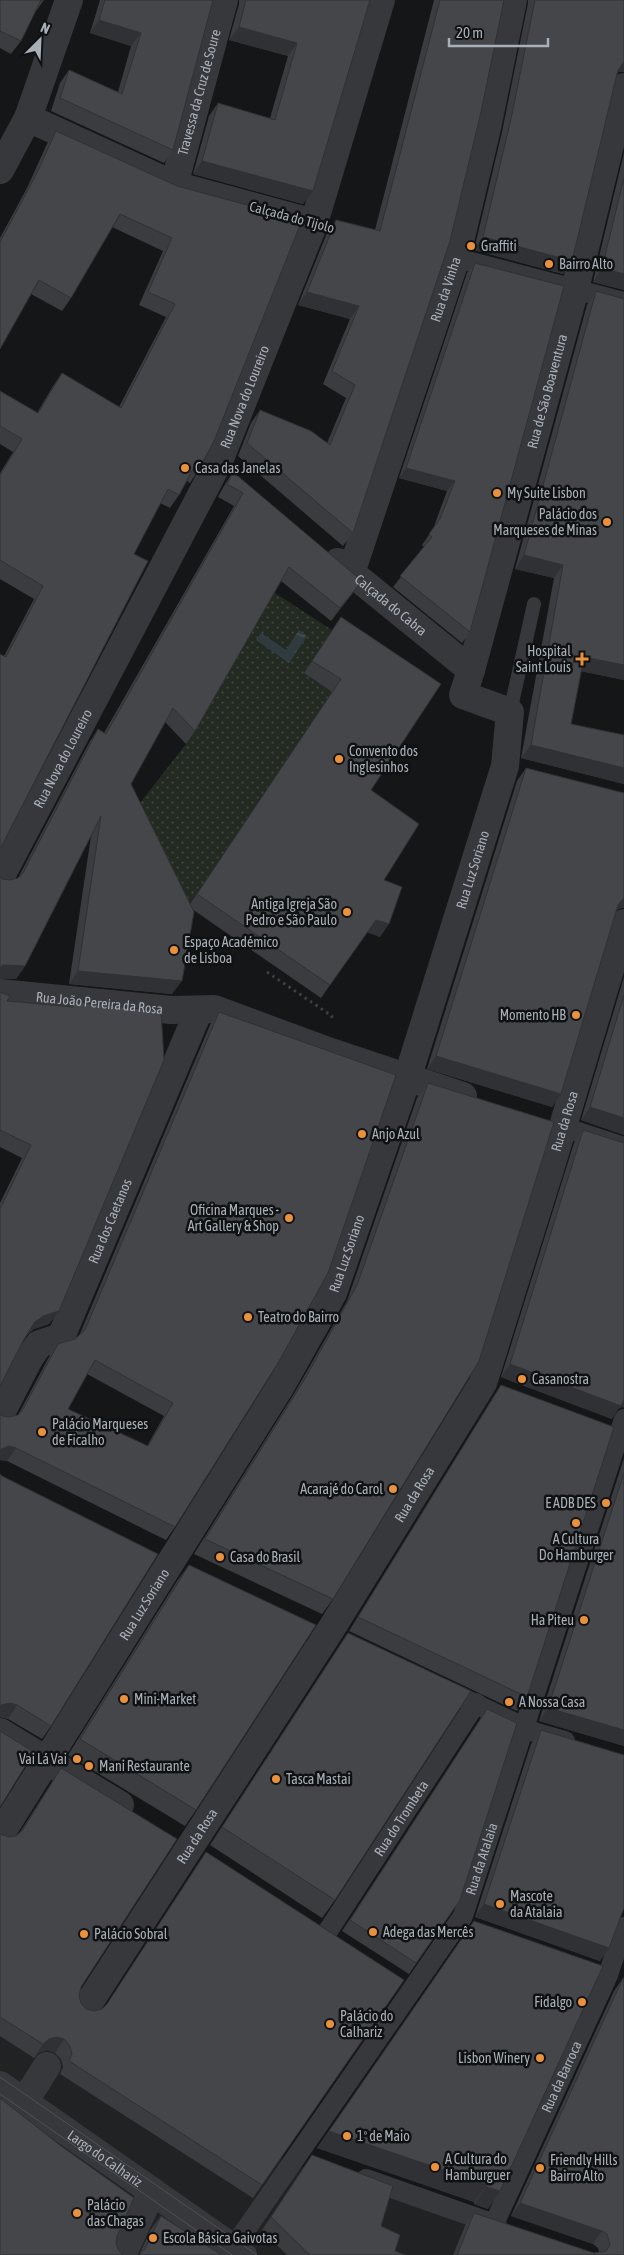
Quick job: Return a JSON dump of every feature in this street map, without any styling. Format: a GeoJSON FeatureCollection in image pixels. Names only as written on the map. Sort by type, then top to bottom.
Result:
{"type":"FeatureCollection","features":[{"type":"Feature","properties":{"kind":"street"},"geometry":{"type":"LineString","coordinates":[[0,170],[28,118],[69,0]]}},
{"type":"Feature","properties":{"kind":"street","name":"Travessa da Cruz de Soure"},"geometry":{"type":"LineString","coordinates":[[174,185],[224,0]]}},
{"type":"Feature","properties":{"kind":"street","name":"Rua Nova do Loureiro"},"geometry":{"type":"LineString","coordinates":[[0,878],[218,460],[314,223],[381,0]]}},
{"type":"Feature","properties":{"kind":"street","name":"Rua da Vinha"},"geometry":{"type":"LineString","coordinates":[[351,573],[456,258],[487,128],[513,0]]}},
{"type":"Feature","properties":{"kind":"street","name":"Rua de São Boaventura"},"geometry":{"type":"LineString","coordinates":[[467,683],[575,289],[624,87]]}},
{"type":"Feature","properties":{"kind":"street","name":"Calçada do Tijolo"},"geometry":{"type":"LineString","coordinates":[[28,118],[174,185],[314,223]]}},
{"type":"Feature","properties":{"kind":"street"},"geometry":{"type":"LineString","coordinates":[[456,258],[624,302]]}},
{"type":"Feature","properties":{"kind":"street"},"geometry":{"type":"LineString","coordinates":[[218,460],[241,479]]}},
{"type":"Feature","properties":{"kind":"street","name":"Calçada do Cabra"},"geometry":{"type":"LineString","coordinates":[[321,548],[351,573],[467,683]]}},
{"type":"Feature","properties":{"kind":"street"},"geometry":{"type":"LineString","coordinates":[[467,683],[510,712]]}},
{"type":"Feature","properties":{"kind":"street","name":"Rua Luz Soriano"},"geometry":{"type":"LineString","coordinates":[[0,1835],[282,1384],[333,1293],[514,768],[510,712]]}},
{"type":"Feature","properties":{"kind":"street","name":"Rua da Rosa"},"geometry":{"type":"LineString","coordinates":[[85,2009],[190,1847],[337,1639],[492,1386],[563,1127],[624,923]]}},
{"type":"Feature","properties":{"kind":"street","name":"Rua João Pereira da Rosa"},"geometry":{"type":"LineString","coordinates":[[0,994],[171,1010],[214,1008],[407,1079],[489,1104]]}},
{"type":"Feature","properties":{"kind":"street","name":"Rua dos Caetanos"},"geometry":{"type":"LineString","coordinates":[[0,1415],[29,1359],[39,1344],[61,1337],[199,1010]]}},
{"type":"Feature","properties":{"kind":"street"},"geometry":{"type":"LineString","coordinates":[[535,1119],[624,1147]]}},
{"type":"Feature","properties":{"kind":"street","name":"Rua da Atalaia"},"geometry":{"type":"LineString","coordinates":[[238,2252],[405,1985],[467,1928],[464,1916],[617,1429]]}},
{"type":"Feature","properties":{"kind":"street"},"geometry":{"type":"LineString","coordinates":[[146,1548],[198,1573]]}},
{"type":"Feature","properties":{"kind":"street"},"geometry":{"type":"LineString","coordinates":[[302,1622],[337,1639]]}},
{"type":"Feature","properties":{"kind":"street"},"geometry":{"type":"LineString","coordinates":[[424,1679],[534,1732],[579,1745]]}},
{"type":"Feature","properties":{"kind":"street","name":"Rua do Trombeta"},"geometry":{"type":"LineString","coordinates":[[326,1934],[476,1703]]}},
{"type":"Feature","properties":{"kind":"street"},"geometry":{"type":"LineString","coordinates":[[0,1732],[138,1816]]}},
{"type":"Feature","properties":{"kind":"street","name":"Rua da Barroca"},"geometry":{"type":"LineString","coordinates":[[346,2172],[503,2227],[607,1975],[624,1926]]}},
{"type":"Feature","properties":{"kind":"street"},"geometry":{"type":"LineString","coordinates":[[24,2102],[47,2066]]}},
{"type":"Feature","properties":{"kind":"street","name":"Largo do Calhariz"},"geometry":{"type":"LineString","coordinates":[[0,2085],[238,2252]]}},
{"type":"Feature","properties":{"kind":"street"},"geometry":{"type":"LineString","coordinates":[[298,2154],[320,2162]]}},
{"type":"Feature","properties":{"kind":"street"},"geometry":{"type":"LineString","coordinates":[[122,2255],[152,2192]]}},
{"type":"Feature","properties":{"kind":"lane"},"geometry":{"type":"LineString","coordinates":[[510,712],[534,604]]}},
{"type":"Feature","properties":{"kind":"path"},"geometry":{"type":"LineString","coordinates":[[229,962],[239,928]]}},
{"type":"Feature","properties":{"kind":"path"},"geometry":{"type":"LineString","coordinates":[[267,972],[332,1016],[326,1050]]}},
{"type":"Feature","properties":{"kind":"shaded area"},"geometry":{"type":"Polygon","coordinates":[[[272,591],[332,630],[304,673],[332,692],[188,907],[129,817],[186,744],[272,591]]]}},
{"type":"Feature","properties":{"kind":"shaded area"},"geometry":{"type":"Polygon","coordinates":[[[0,1962],[288,2162],[563,2255],[37,2255],[0,2225],[0,1962]]]}},
{"type":"Feature","properties":{"kind":"water"},"geometry":{"type":"Polygon","coordinates":[[[299,630],[307,636],[289,663],[256,640],[261,633],[286,650],[299,630]]]}},
{"type":"Feature","properties":{"kind":"building"},"geometry":{"type":"Polygon","coordinates":[[[0,0],[41,0],[21,41],[0,31],[0,0]]]}},
{"type":"Feature","properties":{"kind":"building"},"geometry":{"type":"Polygon","coordinates":[[[105,0],[213,0],[173,150],[60,98],[69,70],[122,94],[141,33],[99,20],[105,0]]]}},
{"type":"Feature","properties":{"kind":"building"},"geometry":{"type":"Polygon","coordinates":[[[246,0],[370,0],[313,191],[202,161],[218,103],[275,120],[297,43],[239,27],[246,0]]]}},
{"type":"Feature","properties":{"kind":"building"},"geometry":{"type":"Polygon","coordinates":[[[440,0],[504,0],[481,112],[450,241],[353,533],[247,443],[260,410],[311,431],[330,445],[355,385],[332,371],[359,306],[307,292],[336,220],[380,231],[440,0]]]}},
{"type":"Feature","properties":{"kind":"building"},"geometry":{"type":"Polygon","coordinates":[[[535,0],[624,0],[624,62],[618,70],[572,261],[483,237],[511,119],[535,0]]]}},
{"type":"Feature","properties":{"kind":"building"},"geometry":{"type":"Polygon","coordinates":[[[56,131],[177,186],[302,220],[214,441],[199,469],[194,467],[179,495],[168,489],[134,554],[148,561],[0,849],[0,654],[6,657],[43,586],[0,560],[0,475],[22,439],[0,426],[0,391],[38,413],[62,373],[121,408],[175,304],[148,292],[172,238],[120,214],[71,298],[39,280],[0,349],[0,242],[36,175],[56,131]]]}},
{"type":"Feature","properties":{"kind":"building"},"geometry":{"type":"Polygon","coordinates":[[[624,178],[624,274],[602,268],[624,178]]]}},
{"type":"Feature","properties":{"kind":"building"},"geometry":{"type":"Polygon","coordinates":[[[475,263],[564,286],[470,632],[400,576],[432,537],[429,534],[440,519],[455,481],[406,468],[475,263]]]}},
{"type":"Feature","properties":{"kind":"building"},"geometry":{"type":"Polygon","coordinates":[[[596,291],[624,299],[624,665],[584,657],[571,724],[624,735],[624,768],[531,745],[563,565],[524,555],[596,291]]]}},
{"type":"Feature","properties":{"kind":"building"},"geometry":{"type":"Polygon","coordinates":[[[233,472],[362,581],[340,608],[289,567],[195,731],[173,708],[131,784],[194,912],[182,981],[78,971],[101,816],[25,966],[3,965],[0,968],[0,877],[10,880],[18,878],[23,873],[98,729],[106,734],[243,493],[227,484],[233,472]]]}},
{"type":"Feature","properties":{"kind":"building","name":"Convento dos Inglesinhos"},"geometry":{"type":"Polygon","coordinates":[[[341,617],[441,684],[371,790],[419,824],[384,880],[402,887],[389,924],[376,920],[330,985],[197,894],[341,679],[312,661],[341,617]]]}},
{"type":"Feature","properties":{"kind":"building"},"geometry":{"type":"Polygon","coordinates":[[[526,768],[624,793],[624,898],[618,905],[561,1094],[436,1056],[526,768]]]}},
{"type":"Feature","properties":{"kind":"building"},"geometry":{"type":"Polygon","coordinates":[[[0,992],[10,996],[7,1001],[73,1007],[74,1002],[161,1011],[164,1060],[59,1311],[43,1316],[35,1322],[0,1386],[0,1209],[31,1145],[0,1130],[0,992]]]}},
{"type":"Feature","properties":{"kind":"building"},"geometry":{"type":"Polygon","coordinates":[[[624,995],[624,1118],[590,1107],[624,995]]]}},
{"type":"Feature","properties":{"kind":"building"},"geometry":{"type":"Polygon","coordinates":[[[219,1012],[396,1075],[328,1273],[278,1363],[175,1527],[16,1448],[9,1446],[0,1450],[0,1414],[10,1417],[18,1415],[58,1344],[75,1339],[85,1330],[219,1012]],[[95,1360],[68,1409],[148,1446],[173,1403],[95,1360]]]}},
{"type":"Feature","properties":{"kind":"building"},"geometry":{"type":"Polygon","coordinates":[[[428,1083],[554,1122],[479,1361],[333,1599],[205,1539],[306,1377],[357,1285],[428,1083]]]}},
{"type":"Feature","properties":{"kind":"building"},"geometry":{"type":"Polygon","coordinates":[[[583,1130],[624,1143],[624,1399],[621,1406],[510,1364],[583,1130]]]}},
{"type":"Feature","properties":{"kind":"building"},"geometry":{"type":"Polygon","coordinates":[[[501,1385],[614,1427],[527,1697],[358,1617],[501,1385]]]}},
{"type":"Feature","properties":{"kind":"building"},"geometry":{"type":"Polygon","coordinates":[[[624,1473],[624,1730],[548,1708],[624,1473]]]}},
{"type":"Feature","properties":{"kind":"building"},"geometry":{"type":"Polygon","coordinates":[[[0,1474],[158,1554],[51,1726],[17,1705],[10,1703],[0,1707],[0,1474]]]}},
{"type":"Feature","properties":{"kind":"building"},"geometry":{"type":"Polygon","coordinates":[[[189,1565],[316,1625],[196,1810],[80,1739],[189,1565]]]}},
{"type":"Feature","properties":{"kind":"building"},"geometry":{"type":"Polygon","coordinates":[[[348,1633],[471,1691],[335,1900],[222,1827],[348,1633]]]}},
{"type":"Feature","properties":{"kind":"building"},"geometry":{"type":"Polygon","coordinates":[[[487,1709],[517,1723],[460,1900],[416,1963],[350,1920],[487,1709]]]}},
{"type":"Feature","properties":{"kind":"building"},"geometry":{"type":"Polygon","coordinates":[[[541,1730],[624,1755],[624,1908],[609,1948],[484,1904],[541,1730]]]}},
{"type":"Feature","properties":{"kind":"building"},"geometry":{"type":"Polygon","coordinates":[[[0,1731],[34,1752],[0,1807],[0,1731]]]}},
{"type":"Feature","properties":{"kind":"building"},"geometry":{"type":"Polygon","coordinates":[[[61,1768],[177,1839],[81,1987],[79,1996],[81,2003],[86,2009],[94,2011],[102,2009],[107,2004],[206,1852],[404,1980],[262,2185],[69,2061],[72,2054],[70,2046],[64,2039],[57,2037],[49,2039],[43,2044],[0,2017],[0,1834],[9,1837],[16,1836],[22,1831],[61,1768]]]}},
{"type":"Feature","properties":{"kind":"building"},"geometry":{"type":"Polygon","coordinates":[[[474,1921],[603,1966],[500,2191],[329,2131],[474,1921]]]}},
{"type":"Feature","properties":{"kind":"building"},"geometry":{"type":"Polygon","coordinates":[[[623,1978],[624,2255],[457,2255],[474,2213],[594,2253],[606,2251],[610,2245],[607,2234],[602,2231],[520,2203],[623,1978]]]}},
{"type":"Feature","properties":{"kind":"building"},"geometry":{"type":"Polygon","coordinates":[[[0,2098],[61,2146],[134,2198],[117,2236],[116,2244],[123,2255],[0,2255],[0,2098]]]}},
{"type":"Feature","properties":{"kind":"building"},"geometry":{"type":"Polygon","coordinates":[[[312,2155],[393,2186],[381,2226],[400,2235],[395,2251],[406,2255],[310,2255],[271,2217],[312,2155]]]}},
{"type":"Feature","properties":{"kind":"building"},"geometry":{"type":"Polygon","coordinates":[[[161,2216],[220,2255],[139,2255],[145,2249],[161,2216]]]}},
{"type":"Feature","properties":{"kind":"tram line"},"geometry":{"type":"LineString","coordinates":[[0,2077],[257,2255]]}},
{"type":"Feature","properties":{"kind":"tram line"},"geometry":{"type":"LineString","coordinates":[[0,2094],[232,2255]]}},
{"type":"Feature","properties":{"kind":"place","name":"Graffiti"},"geometry":{"type":"Point","coordinates":[471,246]}},
{"type":"Feature","properties":{"kind":"place","name":"Bairro Alto"},"geometry":{"type":"Point","coordinates":[549,264]}},
{"type":"Feature","properties":{"kind":"place","name":"Casa das Janelas"},"geometry":{"type":"Point","coordinates":[185,468]}},
{"type":"Feature","properties":{"kind":"place","name":"My Suite Lisbon"},"geometry":{"type":"Point","coordinates":[497,493]}},
{"type":"Feature","properties":{"kind":"place","name":"Palácio dos Marqueses de Minas"},"geometry":{"type":"Point","coordinates":[607,522]}},
{"type":"Feature","properties":{"kind":"place","name":"Hospital Saint Louis"},"geometry":{"type":"Point","coordinates":[582,659]}},
{"type":"Feature","properties":{"kind":"place","name":"Convento dos Inglesinhos"},"geometry":{"type":"Point","coordinates":[339,759]}},
{"type":"Feature","properties":{"kind":"place","name":"Antiga Igreja São Pedro e São Paulo"},"geometry":{"type":"Point","coordinates":[347,912]}},
{"type":"Feature","properties":{"kind":"place","name":"Espaço Académico de Lisboa"},"geometry":{"type":"Point","coordinates":[174,950]}},
{"type":"Feature","properties":{"kind":"place","name":"Momento HB"},"geometry":{"type":"Point","coordinates":[576,1015]}},
{"type":"Feature","properties":{"kind":"place","name":"Anjo Azul"},"geometry":{"type":"Point","coordinates":[362,1134]}},
{"type":"Feature","properties":{"kind":"place","name":"Oficina Marques - Art Gallery & Shop"},"geometry":{"type":"Point","coordinates":[289,1218]}},
{"type":"Feature","properties":{"kind":"place","name":"Teatro do Bairro"},"geometry":{"type":"Point","coordinates":[248,1317]}},
{"type":"Feature","properties":{"kind":"place","name":"Casanostra"},"geometry":{"type":"Point","coordinates":[522,1379]}},
{"type":"Feature","properties":{"kind":"place","name":"Palácio Marqueses de Ficalho"},"geometry":{"type":"Point","coordinates":[42,1432]}},
{"type":"Feature","properties":{"kind":"place","name":"Acarajé do Carol"},"geometry":{"type":"Point","coordinates":[393,1489]}},
{"type":"Feature","properties":{"kind":"place","name":"E ADB DES"},"geometry":{"type":"Point","coordinates":[606,1503]}},
{"type":"Feature","properties":{"kind":"place","name":"A Cultura Do Hamburger"},"geometry":{"type":"Point","coordinates":[576,1523]}},
{"type":"Feature","properties":{"kind":"place","name":"Casa do Brasil"},"geometry":{"type":"Point","coordinates":[220,1557]}},
{"type":"Feature","properties":{"kind":"place","name":"Ha Piteu"},"geometry":{"type":"Point","coordinates":[584,1620]}},
{"type":"Feature","properties":{"kind":"place","name":"Mini-Market"},"geometry":{"type":"Point","coordinates":[124,1699]}},
{"type":"Feature","properties":{"kind":"place","name":"A Nossa Casa"},"geometry":{"type":"Point","coordinates":[509,1702]}},
{"type":"Feature","properties":{"kind":"place","name":"Vai Lá Vai"},"geometry":{"type":"Point","coordinates":[77,1759]}},
{"type":"Feature","properties":{"kind":"place","name":"Mani Restaurante"},"geometry":{"type":"Point","coordinates":[89,1766]}},
{"type":"Feature","properties":{"kind":"place","name":"Tasca Mastai"},"geometry":{"type":"Point","coordinates":[276,1779]}},
{"type":"Feature","properties":{"kind":"place","name":"Mascote da Atalaia"},"geometry":{"type":"Point","coordinates":[500,1904]}},
{"type":"Feature","properties":{"kind":"place","name":"Adega das Mercês"},"geometry":{"type":"Point","coordinates":[373,1932]}},
{"type":"Feature","properties":{"kind":"place","name":"Palácio Sobral"},"geometry":{"type":"Point","coordinates":[84,1934]}},
{"type":"Feature","properties":{"kind":"place","name":"Fidalgo"},"geometry":{"type":"Point","coordinates":[582,2002]}},
{"type":"Feature","properties":{"kind":"place","name":"Palácio do Calhariz"},"geometry":{"type":"Point","coordinates":[330,2024]}},
{"type":"Feature","properties":{"kind":"place","name":"Lisbon Winery"},"geometry":{"type":"Point","coordinates":[540,2058]}},
{"type":"Feature","properties":{"kind":"place","name":"1º de Maio"},"geometry":{"type":"Point","coordinates":[347,2136]}},
{"type":"Feature","properties":{"kind":"place","name":"A Cultura do Hamburguer"},"geometry":{"type":"Point","coordinates":[435,2167]}},
{"type":"Feature","properties":{"kind":"place","name":"Friendly Hills Bairro Alto"},"geometry":{"type":"Point","coordinates":[540,2168]}},
{"type":"Feature","properties":{"kind":"place","name":"Palácio das Chagas"},"geometry":{"type":"Point","coordinates":[77,2213]}},
{"type":"Feature","properties":{"kind":"place","name":"Escola Básica Gaivotas"},"geometry":{"type":"Point","coordinates":[153,2238]}}]}
